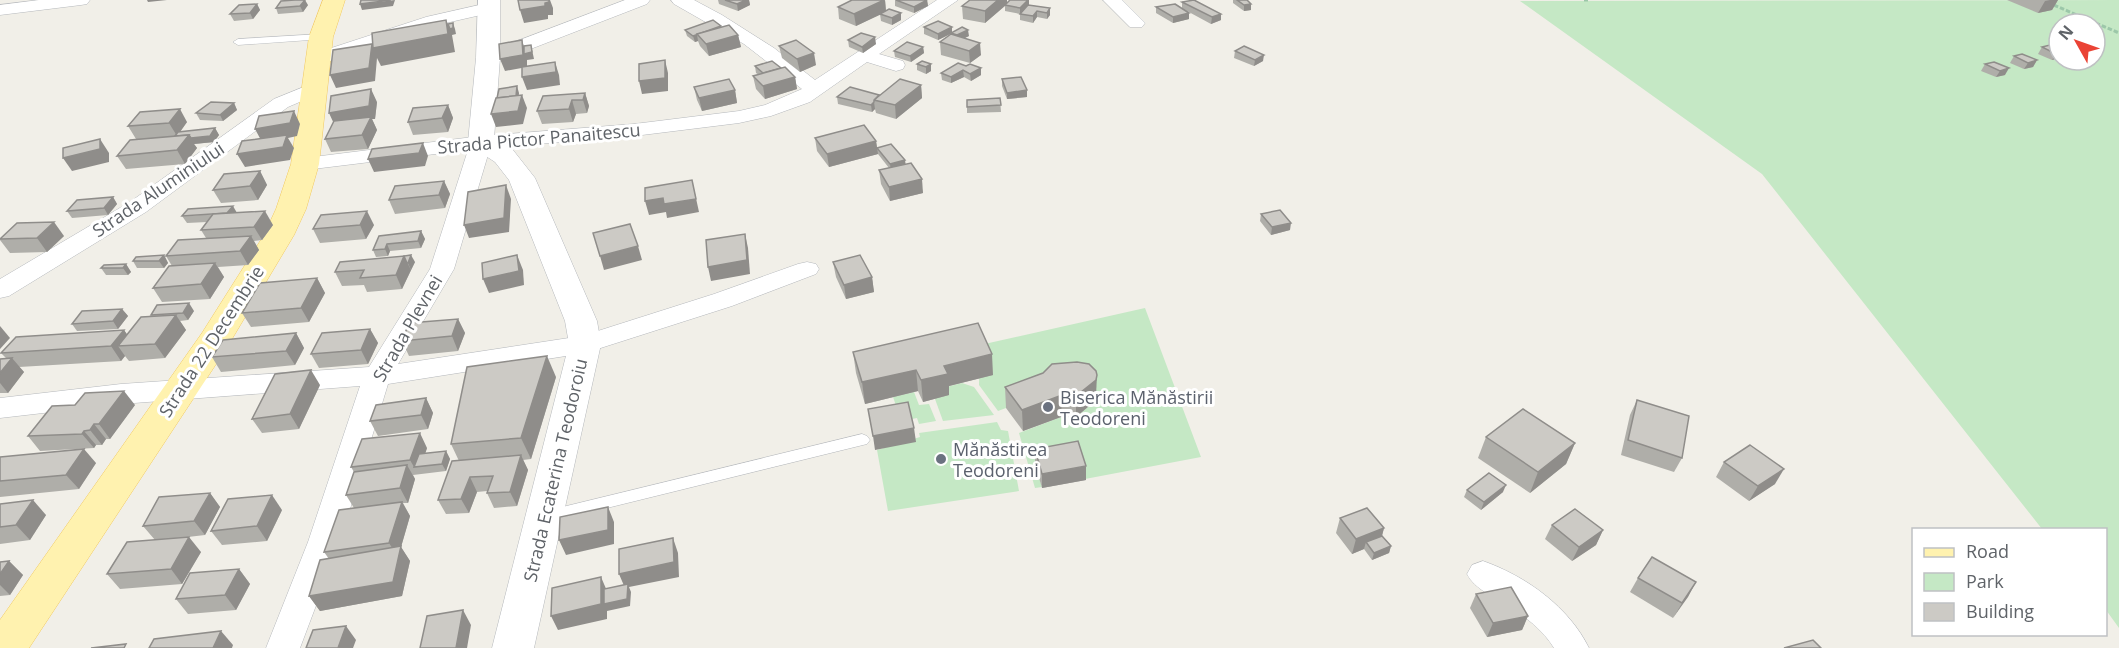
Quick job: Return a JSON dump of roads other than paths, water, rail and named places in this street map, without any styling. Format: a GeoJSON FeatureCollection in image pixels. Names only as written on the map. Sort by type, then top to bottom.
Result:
{"type":"FeatureCollection","features":[{"type":"Feature","properties":{"kind":"main road","name":"Strada 22 Decembrie"},"geometry":{"type":"LineString","coordinates":[[5,648],[214,340],[279,235],[291,209],[305,164],[321,47],[327,15],[334,0]]}},
{"type":"Feature","properties":{"kind":"street"},"geometry":{"type":"LineString","coordinates":[[0,10],[81,0]]}},
{"type":"Feature","properties":{"kind":"street"},"geometry":{"type":"LineString","coordinates":[[488,58],[641,0]]}},
{"type":"Feature","properties":{"kind":"street"},"geometry":{"type":"LineString","coordinates":[[680,0],[711,14],[780,62],[815,90]]}},
{"type":"Feature","properties":{"kind":"street"},"geometry":{"type":"LineString","coordinates":[[864,55],[950,0]]}},
{"type":"Feature","properties":{"kind":"street"},"geometry":{"type":"LineString","coordinates":[[1112,0],[1136,23]]}},
{"type":"Feature","properties":{"kind":"street"},"geometry":{"type":"LineString","coordinates":[[321,47],[432,21],[488,4]]}},
{"type":"Feature","properties":{"kind":"street","name":"Strada Plevnei"},"geometry":{"type":"LineString","coordinates":[[283,648],[324,542],[377,376],[442,269],[481,142],[488,58],[488,4]]}},
{"type":"Feature","properties":{"kind":"street"},"geometry":{"type":"LineString","coordinates":[[864,55],[896,65]]}},
{"type":"Feature","properties":{"kind":"street","name":"Strada Pictor Panaitescu"},"geometry":{"type":"LineString","coordinates":[[305,164],[481,142],[634,130],[739,117],[790,105],[864,55]]}},
{"type":"Feature","properties":{"kind":"street","name":"Strada Aluminiului"},"geometry":{"type":"LineString","coordinates":[[0,290],[138,207],[281,103],[316,88]]}},
{"type":"Feature","properties":{"kind":"street","name":"Strada Ecaterina Teodoroiu"},"geometry":{"type":"LineString","coordinates":[[481,142],[504,156],[522,178],[581,321],[585,344],[513,648]]}},
{"type":"Feature","properties":{"kind":"street"},"geometry":{"type":"LineString","coordinates":[[0,408],[179,390],[377,376],[585,344],[723,300],[807,269]]}},
{"type":"Feature","properties":{"kind":"street"},"geometry":{"type":"LineString","coordinates":[[1483,574],[1549,616],[1566,635],[1572,648]]}},
{"type":"Feature","properties":{"kind":"lane"},"geometry":{"type":"LineString","coordinates":[[238,42],[321,47]]}},
{"type":"Feature","properties":{"kind":"lane"},"geometry":{"type":"LineString","coordinates":[[544,517],[862,440]]}},
{"type":"Feature","properties":{"kind":"place","name":"Biserica Mănăstirii Teodoreni"},"geometry":{"type":"Point","coordinates":[1048,407]}},
{"type":"Feature","properties":{"kind":"place","name":"Mănăstirea Teodoreni"},"geometry":{"type":"Point","coordinates":[941,459]}}]}
